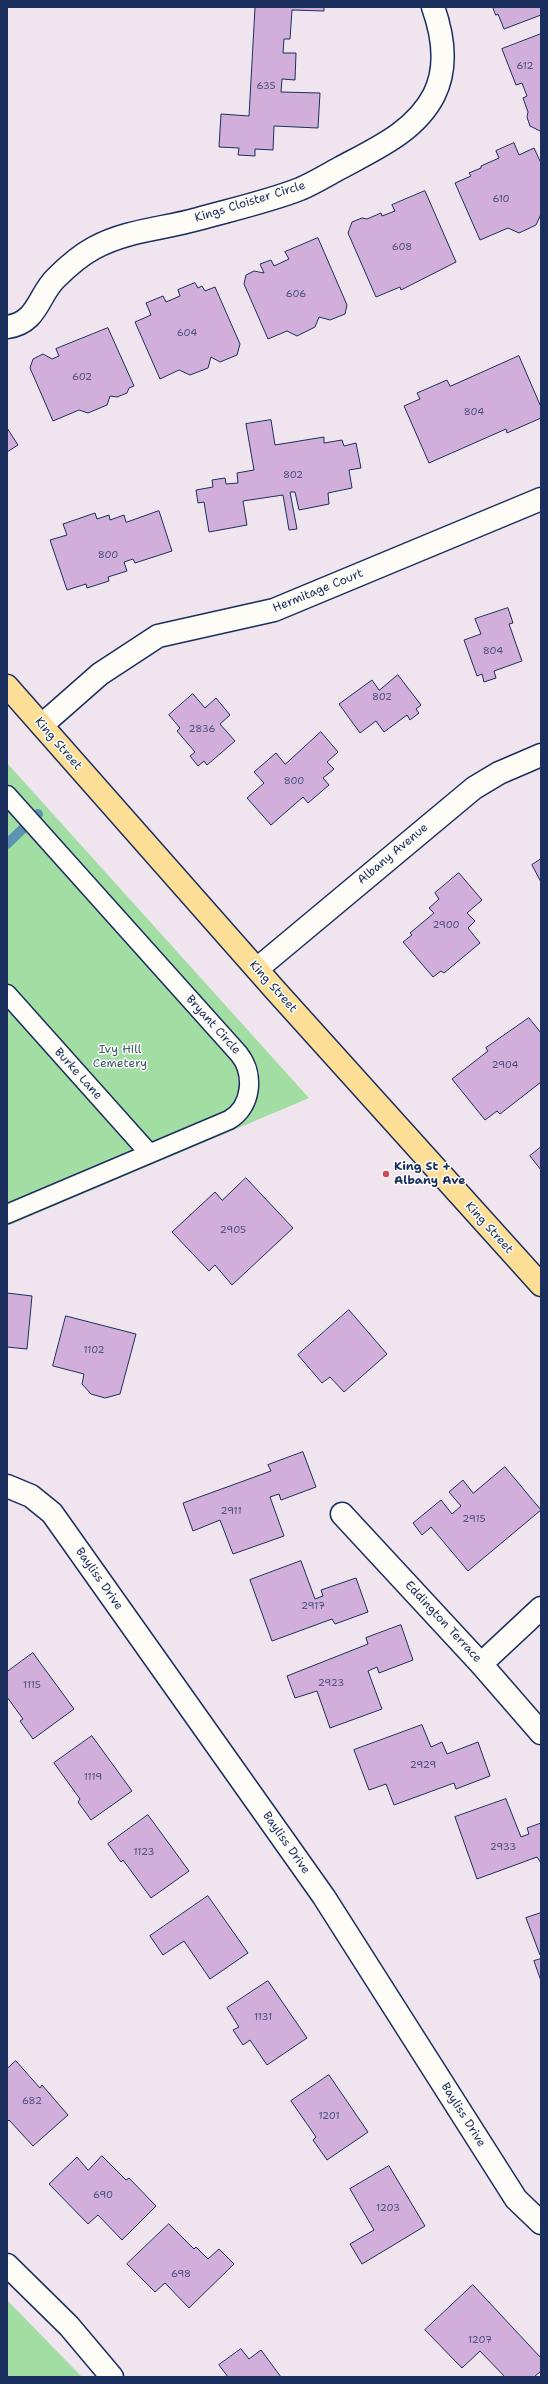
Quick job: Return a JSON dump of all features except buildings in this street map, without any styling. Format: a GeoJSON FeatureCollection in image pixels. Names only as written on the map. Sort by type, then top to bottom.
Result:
{"type":"FeatureCollection","features":[{"type":"Feature","properties":{"kind":"main road","name":"King Street"},"geometry":{"type":"LineString","coordinates":[[7,686],[256,969],[541,1285]]}},
{"type":"Feature","properties":{"kind":"street","name":"Kings Cloister Circle"},"geometry":{"type":"LineString","coordinates":[[7,327],[26,319],[38,308],[55,278],[93,248],[130,233],[197,220],[300,189],[393,138],[414,122],[434,95],[441,68],[443,51],[442,31],[433,7]]}},
{"type":"Feature","properties":{"kind":"street","name":"Hermitage Court"},"geometry":{"type":"LineString","coordinates":[[42,725],[100,674],[158,636],[274,610],[541,499]]}},
{"type":"Feature","properties":{"kind":"street","name":"Albany Avenue"},"geometry":{"type":"LineString","coordinates":[[256,969],[474,788],[499,773],[541,755]]}},
{"type":"Feature","properties":{"kind":"street","name":"Bayliss Drive"},"geometry":{"type":"LineString","coordinates":[[7,1486],[31,1496],[52,1513],[324,1897],[516,2199],[541,2223]]}},
{"type":"Feature","properties":{"kind":"street","name":"Eddington Terrace"},"geometry":{"type":"LineString","coordinates":[[342,1514],[481,1664],[541,1733]]}},
{"type":"Feature","properties":{"kind":"street"},"geometry":{"type":"LineString","coordinates":[[481,1664],[541,1608]]}},
{"type":"Feature","properties":{"kind":"street"},"geometry":{"type":"LineString","coordinates":[[7,2265],[69,2326],[112,2377]]}},
{"type":"Feature","properties":{"kind":"lane","name":"Bryant Circle"},"geometry":{"type":"LineString","coordinates":[[7,795],[239,1054],[246,1068],[248,1099],[238,1115],[7,1214]]}},
{"type":"Feature","properties":{"kind":"lane","name":"Burke Lane"},"geometry":{"type":"LineString","coordinates":[[7,994],[149,1153]]}},
{"type":"Feature","properties":{"kind":"green space","name":"Ivy Hill Cemetery"},"geometry":{"type":"Polygon","coordinates":[[[7,763],[309,1098],[7,1226],[7,763]]]}},
{"type":"Feature","properties":{"kind":"green space"},"geometry":{"type":"Polygon","coordinates":[[[7,2300],[81,2376],[82,2377],[7,2377],[7,2300]]]}},
{"type":"Feature","properties":{"kind":"waterway"},"geometry":{"type":"LineString","coordinates":[[7,844],[38,814]]}},
{"type":"Feature","properties":{"kind":"place","name":"King St + Albany Ave"},"geometry":{"type":"Point","coordinates":[386,1174]}}]}
